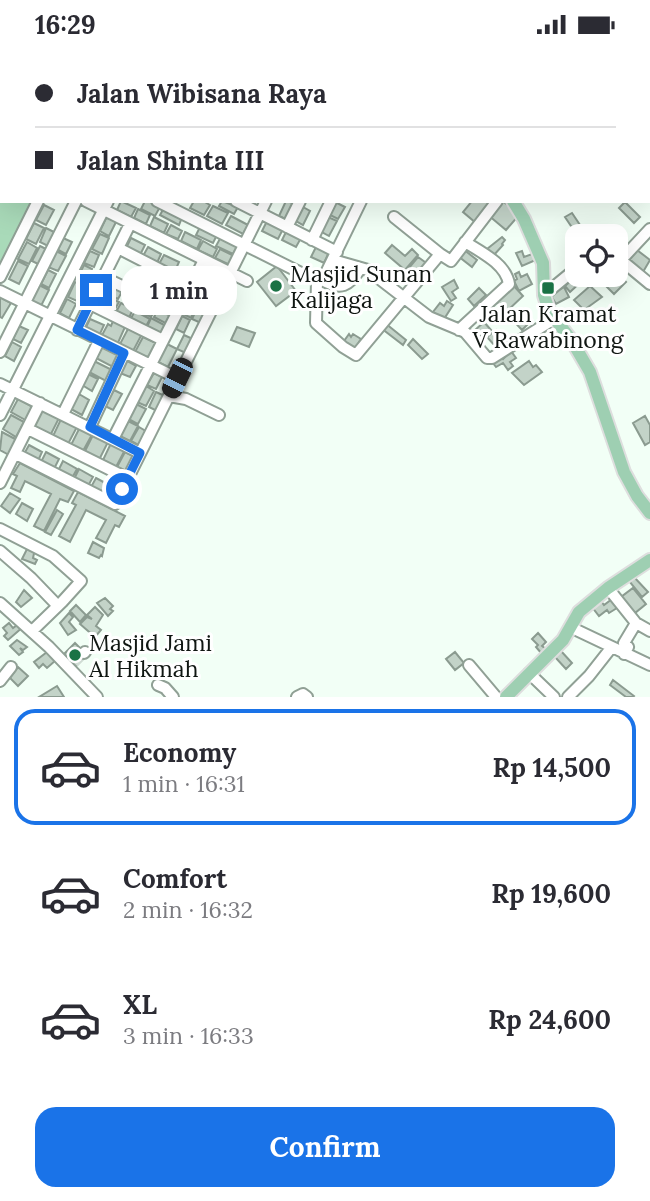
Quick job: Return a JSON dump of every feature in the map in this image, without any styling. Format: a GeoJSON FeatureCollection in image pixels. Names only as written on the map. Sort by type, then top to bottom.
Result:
{"type":"FeatureCollection","features":[{"type":"Feature","properties":{"kind":"main road"},"geometry":{"type":"LineString","coordinates":[[514,203],[543,263],[547,306],[590,372],[624,472],[650,513]]}},
{"type":"Feature","properties":{"kind":"main road"},"geometry":{"type":"LineString","coordinates":[[506,697],[563,641],[579,612],[608,588],[650,560]]}},
{"type":"Feature","properties":{"kind":"street"},"geometry":{"type":"LineString","coordinates":[[0,277],[37,203]]}},
{"type":"Feature","properties":{"kind":"street"},"geometry":{"type":"LineString","coordinates":[[0,352],[75,203]]}},
{"type":"Feature","properties":{"kind":"street"},"geometry":{"type":"LineString","coordinates":[[161,203],[243,245],[337,287],[352,281],[360,269]]}},
{"type":"Feature","properties":{"kind":"street"},"geometry":{"type":"LineString","coordinates":[[240,203],[312,240],[335,256],[368,271],[401,298],[439,323],[470,336],[490,359],[554,319]]}},
{"type":"Feature","properties":{"kind":"street"},"geometry":{"type":"LineString","coordinates":[[16,454],[110,503],[116,502],[265,203]]}},
{"type":"Feature","properties":{"kind":"street"},"geometry":{"type":"LineString","coordinates":[[287,227],[299,203]]}},
{"type":"Feature","properties":{"kind":"street"},"geometry":{"type":"LineString","coordinates":[[312,240],[330,203]]}},
{"type":"Feature","properties":{"kind":"street"},"geometry":{"type":"LineString","coordinates":[[360,203],[335,256],[319,281],[316,323],[352,354],[359,353],[401,298],[440,254]]}},
{"type":"Feature","properties":{"kind":"street"},"geometry":{"type":"LineString","coordinates":[[394,217],[451,261],[495,203]]}},
{"type":"Feature","properties":{"kind":"street"},"geometry":{"type":"LineString","coordinates":[[0,415],[106,206],[131,224],[247,281]]}},
{"type":"Feature","properties":{"kind":"street"},"geometry":{"type":"LineString","coordinates":[[77,330],[131,224]]}},
{"type":"Feature","properties":{"kind":"street"},"geometry":{"type":"LineString","coordinates":[[628,249],[650,229]]}},
{"type":"Feature","properties":{"kind":"street"},"geometry":{"type":"LineString","coordinates":[[459,330],[509,284],[509,279],[498,264],[465,242]]}},
{"type":"Feature","properties":{"kind":"street"},"geometry":{"type":"LineString","coordinates":[[118,248],[190,285]]}},
{"type":"Feature","properties":{"kind":"street"},"geometry":{"type":"LineString","coordinates":[[113,439],[204,260]]}},
{"type":"Feature","properties":{"kind":"street"},"geometry":{"type":"LineString","coordinates":[[628,266],[650,284]]}},
{"type":"Feature","properties":{"kind":"street"},"geometry":{"type":"LineString","coordinates":[[103,277],[176,312]]}},
{"type":"Feature","properties":{"kind":"street"},"geometry":{"type":"LineString","coordinates":[[544,295],[565,278]]}},
{"type":"Feature","properties":{"kind":"street"},"geometry":{"type":"LineString","coordinates":[[0,291],[177,378]]}},
{"type":"Feature","properties":{"kind":"street"},"geometry":{"type":"LineString","coordinates":[[90,304],[163,340]]}},
{"type":"Feature","properties":{"kind":"street"},"geometry":{"type":"LineString","coordinates":[[62,414],[99,341]]}},
{"type":"Feature","properties":{"kind":"street"},"geometry":{"type":"LineString","coordinates":[[90,427],[124,353]]}},
{"type":"Feature","properties":{"kind":"street"},"geometry":{"type":"LineString","coordinates":[[0,384],[140,453]]}},
{"type":"Feature","properties":{"kind":"street"},"geometry":{"type":"LineString","coordinates":[[169,395],[186,399],[219,415]]}},
{"type":"Feature","properties":{"kind":"street"},"geometry":{"type":"LineString","coordinates":[[0,482],[40,403]]}},
{"type":"Feature","properties":{"kind":"street"},"geometry":{"type":"LineString","coordinates":[[27,429],[127,478]]}},
{"type":"Feature","properties":{"kind":"street"},"geometry":{"type":"LineString","coordinates":[[0,529],[53,556],[80,578],[80,582],[32,631]]}},
{"type":"Feature","properties":{"kind":"street"},"geometry":{"type":"LineString","coordinates":[[0,551],[58,606]]}},
{"type":"Feature","properties":{"kind":"street"},"geometry":{"type":"LineString","coordinates":[[608,588],[636,623],[650,631]]}},
{"type":"Feature","properties":{"kind":"street"},"geometry":{"type":"LineString","coordinates":[[0,603],[72,666],[82,687],[97,697]]}},
{"type":"Feature","properties":{"kind":"street"},"geometry":{"type":"LineString","coordinates":[[624,654],[628,647],[624,643],[636,623]]}},
{"type":"Feature","properties":{"kind":"street"},"geometry":{"type":"LineString","coordinates":[[570,627],[650,665]]}},
{"type":"Feature","properties":{"kind":"street"},"geometry":{"type":"LineString","coordinates":[[568,697],[611,648]]}},
{"type":"Feature","properties":{"kind":"street"},"geometry":{"type":"LineString","coordinates":[[469,665],[496,697]]}},
{"type":"Feature","properties":{"kind":"street"},"geometry":{"type":"LineString","coordinates":[[0,681],[12,667]]}},
{"type":"Feature","properties":{"kind":"street"},"geometry":{"type":"LineString","coordinates":[[529,673],[554,697]]}},
{"type":"Feature","properties":{"kind":"street"},"geometry":{"type":"LineString","coordinates":[[158,685],[173,697]]}},
{"type":"Feature","properties":{"kind":"green space"},"geometry":{"type":"Polygon","coordinates":[[[0,203],[33,203],[0,270],[0,203]]]}},
{"type":"Feature","properties":{"kind":"building"},"geometry":{"type":"Polygon","coordinates":[[[120,203],[136,208],[131,217],[117,210],[120,203]]]}},
{"type":"Feature","properties":{"kind":"building"},"geometry":{"type":"Polygon","coordinates":[[[144,203],[161,205],[155,216],[141,209],[144,203]]]}},
{"type":"Feature","properties":{"kind":"building"},"geometry":{"type":"Polygon","coordinates":[[[193,203],[210,205],[204,215],[190,208],[193,203]]]}},
{"type":"Feature","properties":{"kind":"building"},"geometry":{"type":"Polygon","coordinates":[[[221,203],[227,203],[238,207],[234,214],[219,206],[221,203]]]}},
{"type":"Feature","properties":{"kind":"building"},"geometry":{"type":"Polygon","coordinates":[[[285,203],[296,204],[288,220],[279,216],[285,203]]]}},
{"type":"Feature","properties":{"kind":"building"},"geometry":{"type":"Polygon","coordinates":[[[334,203],[345,207],[338,219],[328,214],[334,203]]]}},
{"type":"Feature","properties":{"kind":"building"},"geometry":{"type":"Polygon","coordinates":[[[470,203],[492,203],[476,223],[463,212],[470,203]]]}},
{"type":"Feature","properties":{"kind":"building"},"geometry":{"type":"Polygon","coordinates":[[[498,203],[505,203],[519,215],[506,230],[488,215],[498,203]]]}},
{"type":"Feature","properties":{"kind":"building"},"geometry":{"type":"Polygon","coordinates":[[[626,203],[640,217],[634,223],[619,208],[626,203]]]}},
{"type":"Feature","properties":{"kind":"building"},"geometry":{"type":"Polygon","coordinates":[[[44,205],[54,210],[46,225],[36,220],[44,205]]]}},
{"type":"Feature","properties":{"kind":"building"},"geometry":{"type":"Polygon","coordinates":[[[165,206],[183,215],[179,225],[160,215],[165,206]]]}},
{"type":"Feature","properties":{"kind":"building"},"geometry":{"type":"Polygon","coordinates":[[[213,206],[228,213],[222,224],[207,216],[213,206]]]}},
{"type":"Feature","properties":{"kind":"building"},"geometry":{"type":"Polygon","coordinates":[[[303,207],[310,211],[303,225],[296,221],[303,207]]]}},
{"type":"Feature","properties":{"kind":"building"},"geometry":{"type":"Polygon","coordinates":[[[138,209],[150,215],[146,224],[134,218],[138,209]]]}},
{"type":"Feature","properties":{"kind":"building"},"geometry":{"type":"Polygon","coordinates":[[[572,213],[579,224],[570,224],[565,217],[572,213]]]}},
{"type":"Feature","properties":{"kind":"building"},"geometry":{"type":"Polygon","coordinates":[[[107,216],[117,220],[109,236],[100,231],[107,216]]]}},
{"type":"Feature","properties":{"kind":"building"},"geometry":{"type":"Polygon","coordinates":[[[231,216],[248,225],[243,234],[226,225],[231,216]]]}},
{"type":"Feature","properties":{"kind":"building"},"geometry":{"type":"Polygon","coordinates":[[[154,217],[168,224],[164,233],[150,226],[154,217]]]}},
{"type":"Feature","properties":{"kind":"building"},"geometry":{"type":"Polygon","coordinates":[[[328,217],[337,221],[329,236],[320,231],[328,217]]]}},
{"type":"Feature","properties":{"kind":"building"},"geometry":{"type":"Polygon","coordinates":[[[268,219],[284,227],[278,239],[262,231],[268,219]]]}},
{"type":"Feature","properties":{"kind":"building"},"geometry":{"type":"Polygon","coordinates":[[[34,223],[44,228],[36,244],[26,239],[34,223]]]}},
{"type":"Feature","properties":{"kind":"building"},"geometry":{"type":"Polygon","coordinates":[[[171,225],[182,231],[178,239],[166,234],[171,225]]]}},
{"type":"Feature","properties":{"kind":"building"},"geometry":{"type":"Polygon","coordinates":[[[201,225],[218,233],[213,243],[196,235],[201,225]]]}},
{"type":"Feature","properties":{"kind":"building"},"geometry":{"type":"Polygon","coordinates":[[[46,228],[56,233],[50,247],[40,242],[46,228]]]}},
{"type":"Feature","properties":{"kind":"building"},"geometry":{"type":"Polygon","coordinates":[[[287,230],[301,238],[296,247],[282,240],[287,230]]]}},
{"type":"Feature","properties":{"kind":"building"},"geometry":{"type":"Polygon","coordinates":[[[185,232],[201,240],[197,249],[181,241],[185,232]]]}},
{"type":"Feature","properties":{"kind":"building"},"geometry":{"type":"Polygon","coordinates":[[[100,234],[109,238],[102,254],[92,249],[100,234]]]}},
{"type":"Feature","properties":{"kind":"building"},"geometry":{"type":"Polygon","coordinates":[[[222,235],[239,243],[233,254],[216,246],[222,235]]]}},
{"type":"Feature","properties":{"kind":"building"},"geometry":{"type":"Polygon","coordinates":[[[502,237],[505,240],[503,245],[494,255],[487,249],[502,237]]]}},
{"type":"Feature","properties":{"kind":"building"},"geometry":{"type":"Polygon","coordinates":[[[63,238],[72,242],[66,254],[57,249],[63,238]]]}},
{"type":"Feature","properties":{"kind":"building"},"geometry":{"type":"Polygon","coordinates":[[[131,238],[145,245],[140,255],[126,248],[131,238]]]}},
{"type":"Feature","properties":{"kind":"building"},"geometry":{"type":"Polygon","coordinates":[[[203,241],[217,249],[213,257],[198,250],[203,241]]]}},
{"type":"Feature","properties":{"kind":"building"},"geometry":{"type":"Polygon","coordinates":[[[27,242],[37,248],[29,264],[18,259],[27,242]]]}},
{"type":"Feature","properties":{"kind":"building"},"geometry":{"type":"Polygon","coordinates":[[[317,245],[329,252],[324,263],[311,257],[317,245]]]}},
{"type":"Feature","properties":{"kind":"building"},"geometry":{"type":"Polygon","coordinates":[[[392,245],[405,256],[412,249],[418,255],[405,270],[385,253],[392,245]]]}},
{"type":"Feature","properties":{"kind":"building"},"geometry":{"type":"Polygon","coordinates":[[[40,246],[50,251],[42,266],[32,261],[40,246]]]}},
{"type":"Feature","properties":{"kind":"building"},"geometry":{"type":"Polygon","coordinates":[[[148,247],[161,254],[157,263],[143,256],[148,247]]]}},
{"type":"Feature","properties":{"kind":"building"},"geometry":{"type":"Polygon","coordinates":[[[220,249],[236,257],[232,266],[215,258],[220,249]]]}},
{"type":"Feature","properties":{"kind":"building"},"geometry":{"type":"Polygon","coordinates":[[[463,249],[477,260],[472,267],[458,256],[463,249]]]}},
{"type":"Feature","properties":{"kind":"building"},"geometry":{"type":"Polygon","coordinates":[[[637,250],[650,260],[643,272],[629,260],[637,250]]]}},
{"type":"Feature","properties":{"kind":"building"},"geometry":{"type":"Polygon","coordinates":[[[56,251],[66,256],[58,271],[48,267],[56,251]]]}},
{"type":"Feature","properties":{"kind":"building"},"geometry":{"type":"Polygon","coordinates":[[[90,251],[99,255],[94,267],[84,263],[90,251]]]}},
{"type":"Feature","properties":{"kind":"building"},"geometry":{"type":"Polygon","coordinates":[[[522,251],[524,257],[535,253],[538,259],[522,266],[516,253],[522,251]]]}},
{"type":"Feature","properties":{"kind":"building"},"geometry":{"type":"Polygon","coordinates":[[[164,255],[179,262],[175,271],[159,264],[164,255]]]}},
{"type":"Feature","properties":{"kind":"building"},"geometry":{"type":"Polygon","coordinates":[[[418,257],[429,265],[418,278],[408,269],[418,257]]]}},
{"type":"Feature","properties":{"kind":"building"},"geometry":{"type":"Polygon","coordinates":[[[18,261],[28,266],[19,284],[9,279],[18,261]]]}},
{"type":"Feature","properties":{"kind":"building"},"geometry":{"type":"Polygon","coordinates":[[[84,265],[92,269],[85,283],[77,279],[84,265]]]}},
{"type":"Feature","properties":{"kind":"building","name":"Masjid Sunan Kalijaga"},"geometry":{"type":"Polygon","coordinates":[[[277,266],[296,291],[276,306],[257,282],[277,266]]]}},
{"type":"Feature","properties":{"kind":"building"},"geometry":{"type":"Polygon","coordinates":[[[205,267],[215,272],[208,286],[198,281],[205,267]]]}},
{"type":"Feature","properties":{"kind":"building"},"geometry":{"type":"Polygon","coordinates":[[[48,270],[56,274],[49,288],[41,284],[48,270]]]}},
{"type":"Feature","properties":{"kind":"building"},"geometry":{"type":"Polygon","coordinates":[[[519,272],[521,277],[527,274],[532,284],[519,291],[514,281],[517,279],[515,274],[519,272]]]}},
{"type":"Feature","properties":{"kind":"building"},"geometry":{"type":"Polygon","coordinates":[[[108,280],[124,288],[118,299],[102,292],[108,280]]]}},
{"type":"Feature","properties":{"kind":"building"},"geometry":{"type":"Polygon","coordinates":[[[454,280],[458,288],[452,292],[456,298],[451,301],[442,287],[454,280]]]}},
{"type":"Feature","properties":{"kind":"building"},"geometry":{"type":"Polygon","coordinates":[[[75,282],[84,287],[77,301],[68,297],[75,282]]]}},
{"type":"Feature","properties":{"kind":"building"},"geometry":{"type":"Polygon","coordinates":[[[197,283],[206,287],[199,300],[191,296],[197,283]]]}},
{"type":"Feature","properties":{"kind":"building"},"geometry":{"type":"Polygon","coordinates":[[[39,285],[49,290],[41,306],[31,301],[39,285]]]}},
{"type":"Feature","properties":{"kind":"building"},"geometry":{"type":"Polygon","coordinates":[[[513,285],[523,296],[506,312],[496,301],[513,285]]]}},
{"type":"Feature","properties":{"kind":"building"},"geometry":{"type":"Polygon","coordinates":[[[209,286],[219,291],[212,306],[202,301],[209,286]]]}},
{"type":"Feature","properties":{"kind":"building"},"geometry":{"type":"Polygon","coordinates":[[[564,287],[569,297],[556,304],[550,294],[564,287]]]}},
{"type":"Feature","properties":{"kind":"building"},"geometry":{"type":"Polygon","coordinates":[[[589,287],[602,297],[584,310],[574,300],[589,287]]]}},
{"type":"Feature","properties":{"kind":"building"},"geometry":{"type":"Polygon","coordinates":[[[607,287],[621,287],[614,294],[607,287]]]}},
{"type":"Feature","properties":{"kind":"building"},"geometry":{"type":"Polygon","coordinates":[[[479,288],[486,295],[474,306],[468,299],[479,288]]]}},
{"type":"Feature","properties":{"kind":"building"},"geometry":{"type":"Polygon","coordinates":[[[104,295],[119,302],[114,311],[100,304],[104,295]]]}},
{"type":"Feature","properties":{"kind":"building"},"geometry":{"type":"Polygon","coordinates":[[[0,297],[11,303],[2,318],[0,317],[0,297]]]}},
{"type":"Feature","properties":{"kind":"building"},"geometry":{"type":"Polygon","coordinates":[[[141,298],[157,306],[151,317],[135,309],[141,298]]]}},
{"type":"Feature","properties":{"kind":"building"},"geometry":{"type":"Polygon","coordinates":[[[189,298],[198,303],[191,318],[181,313],[189,298]]]}},
{"type":"Feature","properties":{"kind":"building"},"geometry":{"type":"Polygon","coordinates":[[[67,299],[76,304],[69,318],[60,313],[67,299]]]}},
{"type":"Feature","properties":{"kind":"building"},"geometry":{"type":"Polygon","coordinates":[[[447,301],[453,305],[444,319],[433,312],[440,303],[444,306],[447,301]]]}},
{"type":"Feature","properties":{"kind":"building"},"geometry":{"type":"Polygon","coordinates":[[[121,303],[133,309],[129,318],[116,312],[121,303]]]}},
{"type":"Feature","properties":{"kind":"building"},"geometry":{"type":"Polygon","coordinates":[[[199,304],[211,309],[203,324],[192,319],[199,304]]]}},
{"type":"Feature","properties":{"kind":"building"},"geometry":{"type":"Polygon","coordinates":[[[159,307],[174,315],[169,325],[154,317],[159,307]]]}},
{"type":"Feature","properties":{"kind":"building"},"geometry":{"type":"Polygon","coordinates":[[[519,309],[531,321],[522,330],[510,317],[519,309]]]}},
{"type":"Feature","properties":{"kind":"building"},"geometry":{"type":"Polygon","coordinates":[[[135,311],[150,319],[145,328],[130,320],[135,311]]]}},
{"type":"Feature","properties":{"kind":"building"},"geometry":{"type":"Polygon","coordinates":[[[182,316],[190,320],[184,333],[176,329],[182,316]]]}},
{"type":"Feature","properties":{"kind":"building"},"geometry":{"type":"Polygon","coordinates":[[[151,318],[168,327],[164,336],[147,327],[151,318]]]}},
{"type":"Feature","properties":{"kind":"building"},"geometry":{"type":"Polygon","coordinates":[[[90,319],[104,325],[99,336],[85,329],[90,319]]]}},
{"type":"Feature","properties":{"kind":"building"},"geometry":{"type":"Polygon","coordinates":[[[113,321],[125,327],[117,345],[101,337],[108,324],[111,326],[113,321]]]}},
{"type":"Feature","properties":{"kind":"building"},"geometry":{"type":"Polygon","coordinates":[[[484,322],[491,330],[482,338],[475,330],[484,322]]]}},
{"type":"Feature","properties":{"kind":"building"},"geometry":{"type":"Polygon","coordinates":[[[385,323],[406,340],[403,345],[381,328],[385,323]]]}},
{"type":"Feature","properties":{"kind":"building"},"geometry":{"type":"Polygon","coordinates":[[[19,326],[28,330],[21,343],[13,339],[19,326]]]}},
{"type":"Feature","properties":{"kind":"building"},"geometry":{"type":"Polygon","coordinates":[[[129,327],[142,334],[133,351],[120,344],[129,327]]]}},
{"type":"Feature","properties":{"kind":"building"},"geometry":{"type":"Polygon","coordinates":[[[237,327],[255,333],[249,347],[231,340],[237,327]]]}},
{"type":"Feature","properties":{"kind":"building"},"geometry":{"type":"Polygon","coordinates":[[[496,330],[503,338],[495,346],[487,337],[496,330]]]}},
{"type":"Feature","properties":{"kind":"building"},"geometry":{"type":"Polygon","coordinates":[[[349,334],[361,339],[359,342],[363,345],[358,352],[344,341],[349,334]]]}},
{"type":"Feature","properties":{"kind":"building"},"geometry":{"type":"Polygon","coordinates":[[[184,335],[195,340],[188,354],[177,349],[184,335]]]}},
{"type":"Feature","properties":{"kind":"building"},"geometry":{"type":"Polygon","coordinates":[[[143,337],[158,344],[151,359],[135,352],[143,337]]]}},
{"type":"Feature","properties":{"kind":"building"},"geometry":{"type":"Polygon","coordinates":[[[413,339],[428,354],[422,359],[408,345],[413,339]]]}},
{"type":"Feature","properties":{"kind":"building"},"geometry":{"type":"Polygon","coordinates":[[[12,342],[21,347],[14,361],[5,356],[12,342]]]}},
{"type":"Feature","properties":{"kind":"building"},"geometry":{"type":"Polygon","coordinates":[[[167,344],[177,349],[168,367],[158,362],[167,344]]]}},
{"type":"Feature","properties":{"kind":"building"},"geometry":{"type":"Polygon","coordinates":[[[103,345],[120,354],[113,367],[96,358],[103,345]]]}},
{"type":"Feature","properties":{"kind":"building"},"geometry":{"type":"Polygon","coordinates":[[[511,351],[516,358],[510,362],[513,366],[508,370],[503,363],[496,367],[493,363],[501,357],[503,359],[511,351]]]}},
{"type":"Feature","properties":{"kind":"building"},"geometry":{"type":"Polygon","coordinates":[[[94,361],[112,370],[106,381],[89,372],[94,361]]]}},
{"type":"Feature","properties":{"kind":"building"},"geometry":{"type":"Polygon","coordinates":[[[127,361],[136,366],[130,377],[120,373],[127,361]]]}},
{"type":"Feature","properties":{"kind":"building"},"geometry":{"type":"Polygon","coordinates":[[[529,361],[542,372],[524,385],[512,373],[529,361]]]}},
{"type":"Feature","properties":{"kind":"building"},"geometry":{"type":"Polygon","coordinates":[[[154,373],[162,377],[156,389],[147,385],[154,373]]]}},
{"type":"Feature","properties":{"kind":"building"},"geometry":{"type":"Polygon","coordinates":[[[88,374],[98,379],[92,391],[82,385],[88,374]]]}},
{"type":"Feature","properties":{"kind":"building"},"geometry":{"type":"Polygon","coordinates":[[[146,386],[154,391],[146,406],[137,402],[146,386]]]}},
{"type":"Feature","properties":{"kind":"building"},"geometry":{"type":"Polygon","coordinates":[[[114,390],[122,394],[113,410],[105,406],[114,390]]]}},
{"type":"Feature","properties":{"kind":"building"},"geometry":{"type":"Polygon","coordinates":[[[156,392],[167,397],[159,412],[149,407],[156,392]]]}},
{"type":"Feature","properties":{"kind":"building"},"geometry":{"type":"Polygon","coordinates":[[[79,394],[89,400],[82,415],[71,409],[79,394]]]}},
{"type":"Feature","properties":{"kind":"building"},"geometry":{"type":"Polygon","coordinates":[[[18,399],[36,409],[29,422],[11,412],[18,399]]]}},
{"type":"Feature","properties":{"kind":"building"},"geometry":{"type":"Polygon","coordinates":[[[136,404],[146,409],[138,424],[129,419],[136,404]]]}},
{"type":"Feature","properties":{"kind":"building"},"geometry":{"type":"Polygon","coordinates":[[[43,408],[60,416],[50,436],[33,428],[43,408]]]}},
{"type":"Feature","properties":{"kind":"building"},"geometry":{"type":"Polygon","coordinates":[[[11,415],[24,422],[16,437],[3,429],[11,415]]]}},
{"type":"Feature","properties":{"kind":"building"},"geometry":{"type":"Polygon","coordinates":[[[645,416],[650,425],[650,442],[645,445],[633,423],[645,416]]]}},
{"type":"Feature","properties":{"kind":"building"},"geometry":{"type":"Polygon","coordinates":[[[62,417],[78,425],[68,444],[53,436],[62,417]]]}},
{"type":"Feature","properties":{"kind":"building"},"geometry":{"type":"Polygon","coordinates":[[[128,421],[138,426],[130,441],[120,436],[128,421]]]}},
{"type":"Feature","properties":{"kind":"building"},"geometry":{"type":"Polygon","coordinates":[[[81,425],[94,431],[83,451],[71,445],[81,425]]]}},
{"type":"Feature","properties":{"kind":"building"},"geometry":{"type":"Polygon","coordinates":[[[139,427],[149,433],[142,447],[131,441],[139,427]]]}},
{"type":"Feature","properties":{"kind":"building"},"geometry":{"type":"Polygon","coordinates":[[[2,432],[17,440],[9,455],[0,450],[2,432]]]}},
{"type":"Feature","properties":{"kind":"building"},"geometry":{"type":"Polygon","coordinates":[[[93,435],[108,442],[99,460],[84,453],[93,435]]]}},
{"type":"Feature","properties":{"kind":"building"},"geometry":{"type":"Polygon","coordinates":[[[112,441],[126,448],[116,467],[103,460],[112,441]]]}},
{"type":"Feature","properties":{"kind":"building"},"geometry":{"type":"Polygon","coordinates":[[[29,445],[42,452],[38,461],[24,454],[29,445]]]}},
{"type":"Feature","properties":{"kind":"building"},"geometry":{"type":"Polygon","coordinates":[[[46,452],[59,459],[54,469],[41,462],[46,452]]]}},
{"type":"Feature","properties":{"kind":"building"},"geometry":{"type":"Polygon","coordinates":[[[125,452],[136,457],[128,472],[117,467],[125,452]]]}},
{"type":"Feature","properties":{"kind":"building"},"geometry":{"type":"Polygon","coordinates":[[[63,461],[77,469],[72,478],[58,471],[63,461]]]}},
{"type":"Feature","properties":{"kind":"building"},"geometry":{"type":"Polygon","coordinates":[[[20,463],[74,491],[68,502],[60,499],[44,531],[34,526],[51,494],[25,481],[20,492],[11,488],[17,476],[13,474],[20,463]]]}},
{"type":"Feature","properties":{"kind":"building"},"geometry":{"type":"Polygon","coordinates":[[[79,469],[93,477],[88,486],[74,479],[79,469]]]}},
{"type":"Feature","properties":{"kind":"building"},"geometry":{"type":"Polygon","coordinates":[[[96,478],[109,485],[104,494],[91,487],[96,478]]]}},
{"type":"Feature","properties":{"kind":"building"},"geometry":{"type":"Polygon","coordinates":[[[78,492],[125,516],[119,527],[115,525],[106,543],[96,538],[106,520],[86,510],[70,542],[59,536],[76,505],[72,503],[78,492]]]}},
{"type":"Feature","properties":{"kind":"building"},"geometry":{"type":"Polygon","coordinates":[[[10,493],[20,499],[10,513],[1,506],[10,493]]]}},
{"type":"Feature","properties":{"kind":"building"},"geometry":{"type":"Polygon","coordinates":[[[22,503],[33,509],[27,521],[16,514],[22,503]]]}},
{"type":"Feature","properties":{"kind":"building"},"geometry":{"type":"Polygon","coordinates":[[[57,510],[63,514],[51,535],[45,532],[57,510]]]}},
{"type":"Feature","properties":{"kind":"building"},"geometry":{"type":"Polygon","coordinates":[[[93,542],[104,548],[99,558],[88,553],[93,542]]]}},
{"type":"Feature","properties":{"kind":"building"},"geometry":{"type":"Polygon","coordinates":[[[30,547],[35,549],[35,564],[22,559],[30,547]]]}},
{"type":"Feature","properties":{"kind":"building"},"geometry":{"type":"Polygon","coordinates":[[[634,577],[648,592],[642,597],[629,581],[634,577]]]}},
{"type":"Feature","properties":{"kind":"building"},"geometry":{"type":"Polygon","coordinates":[[[633,588],[646,604],[635,613],[621,597],[633,588]]]}},
{"type":"Feature","properties":{"kind":"building"},"geometry":{"type":"Polygon","coordinates":[[[24,590],[32,598],[21,607],[16,602],[24,590]]]}},
{"type":"Feature","properties":{"kind":"building"},"geometry":{"type":"Polygon","coordinates":[[[105,598],[113,606],[110,609],[113,611],[108,616],[97,603],[105,598]]]}},
{"type":"Feature","properties":{"kind":"building"},"geometry":{"type":"Polygon","coordinates":[[[612,599],[617,608],[609,613],[607,610],[599,616],[592,607],[601,601],[604,605],[612,599]]]}},
{"type":"Feature","properties":{"kind":"building"},"geometry":{"type":"Polygon","coordinates":[[[76,605],[86,615],[80,622],[70,611],[76,605]]]}},
{"type":"Feature","properties":{"kind":"building"},"geometry":{"type":"Polygon","coordinates":[[[95,607],[103,615],[96,626],[101,630],[95,637],[80,624],[87,617],[92,619],[87,615],[95,607]]]}},
{"type":"Feature","properties":{"kind":"building"},"geometry":{"type":"Polygon","coordinates":[[[69,613],[73,617],[69,622],[76,630],[68,635],[60,623],[69,613]]]}},
{"type":"Feature","properties":{"kind":"building"},"geometry":{"type":"Polygon","coordinates":[[[21,622],[24,626],[8,640],[4,636],[7,633],[3,628],[9,623],[13,628],[21,622]]]}},
{"type":"Feature","properties":{"kind":"building"},"geometry":{"type":"Polygon","coordinates":[[[538,633],[546,642],[542,646],[547,650],[542,654],[532,639],[538,633]]]}},
{"type":"Feature","properties":{"kind":"building"},"geometry":{"type":"Polygon","coordinates":[[[17,640],[27,647],[23,650],[20,648],[23,652],[19,655],[10,646],[17,640]]]}},
{"type":"Feature","properties":{"kind":"building","name":"Masjid Jami Al Hikmah"},"geometry":{"type":"Polygon","coordinates":[[[75,643],[87,655],[76,666],[64,654],[75,643]]]}},
{"type":"Feature","properties":{"kind":"building"},"geometry":{"type":"Polygon","coordinates":[[[561,651],[572,663],[566,669],[555,657],[561,651]]]}},
{"type":"Feature","properties":{"kind":"building"},"geometry":{"type":"Polygon","coordinates":[[[47,652],[56,660],[47,668],[43,664],[39,668],[34,662],[47,652]]]}},
{"type":"Feature","properties":{"kind":"building"},"geometry":{"type":"Polygon","coordinates":[[[455,652],[464,663],[455,670],[446,659],[455,652]]]}},
{"type":"Feature","properties":{"kind":"building"},"geometry":{"type":"Polygon","coordinates":[[[18,667],[28,676],[18,686],[10,678],[18,667]]]}},
{"type":"Feature","properties":{"kind":"building"},"geometry":{"type":"Polygon","coordinates":[[[613,680],[634,696],[626,697],[610,685],[613,680]]]}},
{"type":"Feature","properties":{"kind":"building"},"geometry":{"type":"Polygon","coordinates":[[[57,686],[64,697],[39,697],[57,686]]]}},
{"type":"Feature","properties":{"kind":"tunnel"},"geometry":{"type":"LineString","coordinates":[[74,663],[84,653]]}},
{"type":"Feature","properties":{"kind":"place","name":"Masjid Sunan Kalijaga"},"geometry":{"type":"Point","coordinates":[276,286]}},
{"type":"Feature","properties":{"kind":"place","name":"Jalan Kramat V Rawabinong"},"geometry":{"type":"Point","coordinates":[548,288]}},
{"type":"Feature","properties":{"kind":"place","name":"Masjid Jami Al Hikmah"},"geometry":{"type":"Point","coordinates":[75,655]}},
{"type":"Feature","properties":{"kind":"route"},"geometry":{"type":"LineString","coordinates":[[96,290],[77,330],[124,353],[90,427],[140,453],[122,489]]}}]}
